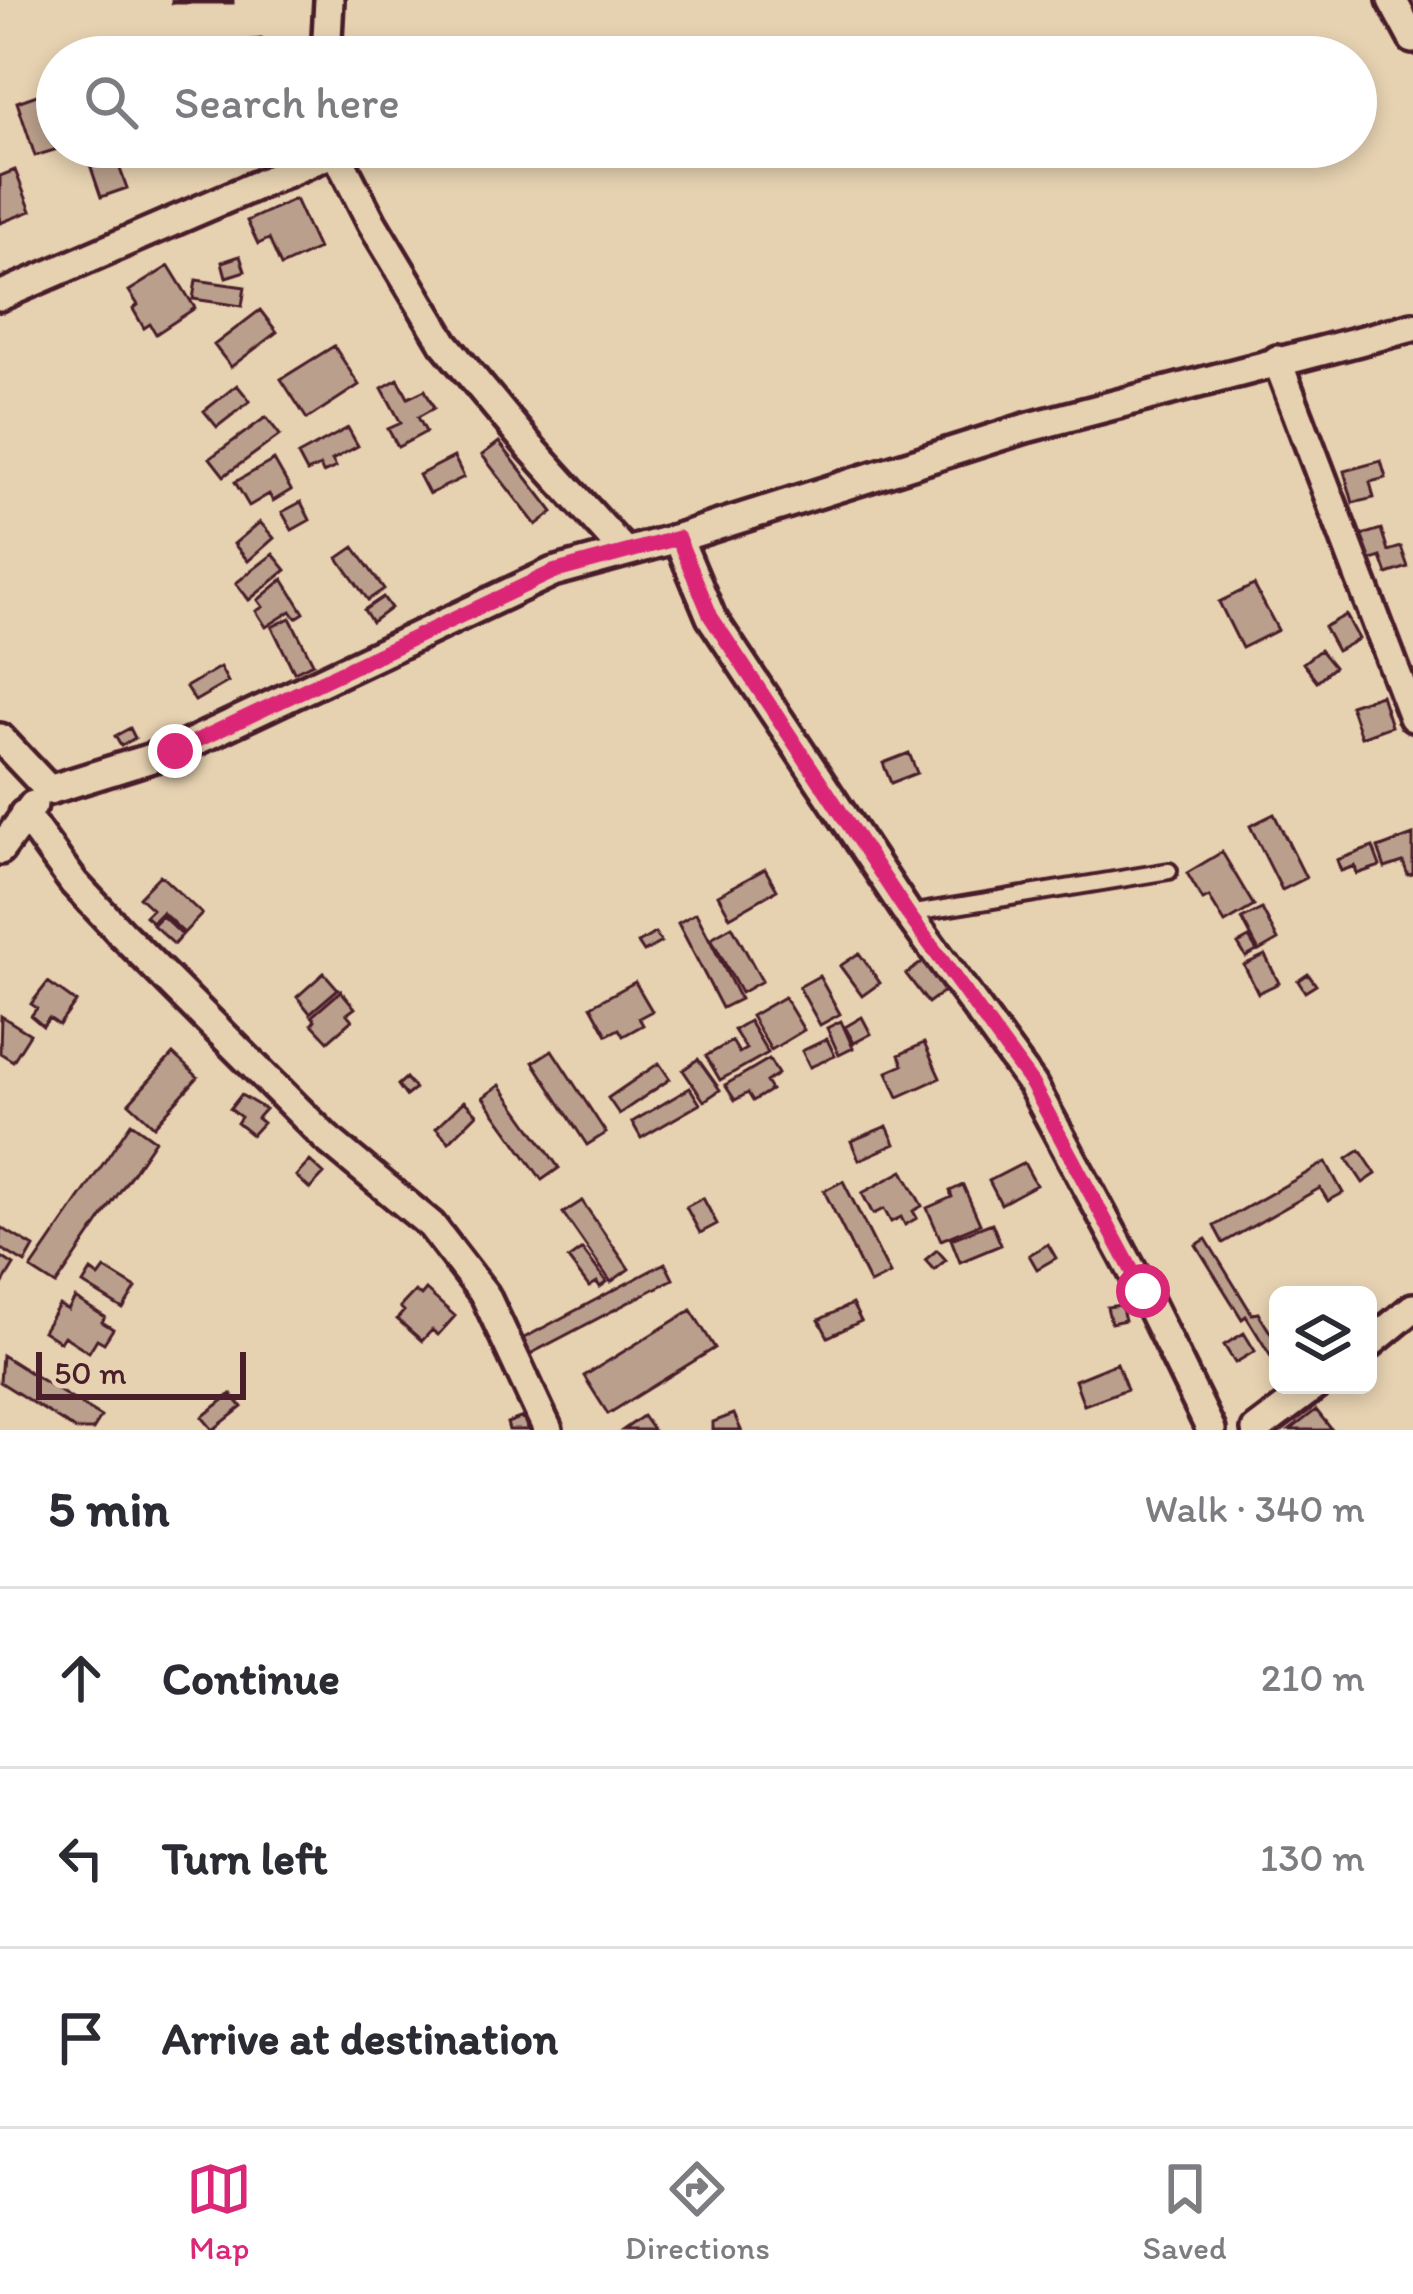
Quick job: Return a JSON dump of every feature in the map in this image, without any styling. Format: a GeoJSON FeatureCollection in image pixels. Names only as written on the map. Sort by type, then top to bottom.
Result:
{"type":"FeatureCollection","features":[{"type":"Feature","properties":{"kind":"street"},"geometry":{"type":"LineString","coordinates":[[327,36],[329,0]]}},
{"type":"Feature","properties":{"kind":"street"},"geometry":{"type":"LineString","coordinates":[[1392,0],[1413,39]]}},
{"type":"Feature","properties":{"kind":"street"},"geometry":{"type":"LineString","coordinates":[[0,296],[291,168]]}},
{"type":"Feature","properties":{"kind":"street"},"geometry":{"type":"LineString","coordinates":[[345,168],[444,343],[624,551]]}},
{"type":"Feature","properties":{"kind":"street"},"geometry":{"type":"LineString","coordinates":[[0,850],[24,814],[49,790],[175,751],[553,572],[678,538],[1025,428],[1413,327]]}},
{"type":"Feature","properties":{"kind":"street"},"geometry":{"type":"LineString","coordinates":[[1277,360],[1413,717]]}},
{"type":"Feature","properties":{"kind":"street"},"geometry":{"type":"LineString","coordinates":[[678,538],[711,617],[908,914],[1032,1084],[1143,1291],[1210,1430]]}},
{"type":"Feature","properties":{"kind":"street"},"geometry":{"type":"LineString","coordinates":[[0,738],[49,790]]}},
{"type":"Feature","properties":{"kind":"street"},"geometry":{"type":"LineString","coordinates":[[24,814],[74,883],[121,933],[326,1138],[430,1225],[485,1295],[548,1430]]}},
{"type":"Feature","properties":{"kind":"street"},"geometry":{"type":"LineString","coordinates":[[1377,1338],[1413,1308]]}},
{"type":"Feature","properties":{"kind":"street"},"geometry":{"type":"LineString","coordinates":[[1256,1430],[1304,1394]]}},
{"type":"Feature","properties":{"kind":"lane"},"geometry":{"type":"LineString","coordinates":[[908,914],[1168,871]]}},
{"type":"Feature","properties":{"kind":"building"},"geometry":{"type":"Polygon","coordinates":[[[233,0],[233,3],[172,3],[233,0]]]}},
{"type":"Feature","properties":{"kind":"building"},"geometry":{"type":"Polygon","coordinates":[[[36,95],[36,156],[35,156],[17,102],[36,95]]]}},
{"type":"Feature","properties":{"kind":"building"},"geometry":{"type":"Polygon","coordinates":[[[91,168],[120,168],[127,188],[101,197],[91,168]]]}},
{"type":"Feature","properties":{"kind":"building"},"geometry":{"type":"Polygon","coordinates":[[[15,170],[31,211],[0,223],[0,176],[15,170]]]}},
{"type":"Feature","properties":{"kind":"building"},"geometry":{"type":"Polygon","coordinates":[[[295,199],[318,249],[281,266],[269,239],[258,244],[247,221],[295,199]]]}},
{"type":"Feature","properties":{"kind":"building"},"geometry":{"type":"Polygon","coordinates":[[[240,256],[245,271],[226,277],[222,262],[240,256]]]}},
{"type":"Feature","properties":{"kind":"building"},"geometry":{"type":"Polygon","coordinates":[[[169,266],[195,308],[156,334],[150,324],[144,328],[129,291],[169,266]]]}},
{"type":"Feature","properties":{"kind":"building"},"geometry":{"type":"Polygon","coordinates":[[[196,280],[245,287],[242,306],[193,299],[196,280]]]}},
{"type":"Feature","properties":{"kind":"building"},"geometry":{"type":"Polygon","coordinates":[[[260,310],[277,332],[231,367],[214,345],[260,310]]]}},
{"type":"Feature","properties":{"kind":"building"},"geometry":{"type":"Polygon","coordinates":[[[334,346],[359,385],[307,419],[281,379],[334,346]]]}},
{"type":"Feature","properties":{"kind":"building"},"geometry":{"type":"Polygon","coordinates":[[[398,379],[408,398],[425,390],[434,408],[418,417],[426,432],[398,447],[388,429],[401,423],[382,388],[398,379]]]}},
{"type":"Feature","properties":{"kind":"building"},"geometry":{"type":"Polygon","coordinates":[[[237,385],[250,401],[217,427],[204,411],[237,385]]]}},
{"type":"Feature","properties":{"kind":"building"},"geometry":{"type":"Polygon","coordinates":[[[266,417],[280,435],[224,476],[210,458],[266,417]]]}},
{"type":"Feature","properties":{"kind":"building"},"geometry":{"type":"Polygon","coordinates":[[[348,428],[358,446],[332,460],[336,467],[323,473],[320,466],[307,472],[298,455],[348,428]]]}},
{"type":"Feature","properties":{"kind":"building"},"geometry":{"type":"Polygon","coordinates":[[[499,442],[553,512],[536,525],[482,455],[499,442]]]}},
{"type":"Feature","properties":{"kind":"building"},"geometry":{"type":"Polygon","coordinates":[[[454,457],[464,477],[429,494],[419,475],[454,457]]]}},
{"type":"Feature","properties":{"kind":"building"},"geometry":{"type":"Polygon","coordinates":[[[274,460],[291,490],[273,501],[269,494],[249,506],[235,482],[274,460]]]}},
{"type":"Feature","properties":{"kind":"building"},"geometry":{"type":"Polygon","coordinates":[[[1381,461],[1386,478],[1370,482],[1374,498],[1353,503],[1344,471],[1381,461]]]}},
{"type":"Feature","properties":{"kind":"building"},"geometry":{"type":"Polygon","coordinates":[[[301,502],[310,520],[292,530],[282,512],[301,502]]]}},
{"type":"Feature","properties":{"kind":"building"},"geometry":{"type":"Polygon","coordinates":[[[260,522],[274,538],[248,561],[234,544],[260,522]]]}},
{"type":"Feature","properties":{"kind":"building"},"geometry":{"type":"Polygon","coordinates":[[[1381,529],[1388,551],[1401,547],[1408,567],[1387,574],[1381,557],[1363,563],[1355,537],[1381,529]]]}},
{"type":"Feature","properties":{"kind":"building"},"geometry":{"type":"Polygon","coordinates":[[[354,547],[384,589],[368,600],[338,558],[354,547]]]}},
{"type":"Feature","properties":{"kind":"building"},"geometry":{"type":"Polygon","coordinates":[[[273,554],[286,570],[249,600],[236,583],[273,554]]]}},
{"type":"Feature","properties":{"kind":"building"},"geometry":{"type":"Polygon","coordinates":[[[283,579],[304,613],[296,618],[291,611],[266,627],[256,611],[263,607],[258,600],[283,579]]]}},
{"type":"Feature","properties":{"kind":"building"},"geometry":{"type":"Polygon","coordinates":[[[1254,585],[1278,630],[1242,648],[1219,602],[1254,585]]]}},
{"type":"Feature","properties":{"kind":"building"},"geometry":{"type":"Polygon","coordinates":[[[383,597],[391,608],[372,622],[364,610],[383,597]]]}},
{"type":"Feature","properties":{"kind":"building"},"geometry":{"type":"Polygon","coordinates":[[[1346,615],[1359,639],[1337,651],[1324,627],[1346,615]]]}},
{"type":"Feature","properties":{"kind":"building"},"geometry":{"type":"Polygon","coordinates":[[[290,618],[313,663],[294,672],[272,627],[290,618]]]}},
{"type":"Feature","properties":{"kind":"building"},"geometry":{"type":"Polygon","coordinates":[[[1320,650],[1334,667],[1317,681],[1303,663],[1320,650]]]}},
{"type":"Feature","properties":{"kind":"building"},"geometry":{"type":"Polygon","coordinates":[[[220,667],[228,682],[195,701],[186,687],[220,667]]]}},
{"type":"Feature","properties":{"kind":"building"},"geometry":{"type":"Polygon","coordinates":[[[1381,695],[1391,726],[1361,737],[1350,705],[1381,695]]]}},
{"type":"Feature","properties":{"kind":"building"},"geometry":{"type":"Polygon","coordinates":[[[130,728],[135,738],[121,746],[115,736],[130,728]]]}},
{"type":"Feature","properties":{"kind":"building"},"geometry":{"type":"Polygon","coordinates":[[[909,753],[917,773],[891,783],[883,763],[909,753]]]}},
{"type":"Feature","properties":{"kind":"building"},"geometry":{"type":"Polygon","coordinates":[[[1274,814],[1306,878],[1282,890],[1250,826],[1274,814]]]}},
{"type":"Feature","properties":{"kind":"building"},"geometry":{"type":"Polygon","coordinates":[[[1413,835],[1413,874],[1408,875],[1403,862],[1385,868],[1378,848],[1413,835]]]}},
{"type":"Feature","properties":{"kind":"building"},"geometry":{"type":"Polygon","coordinates":[[[1373,847],[1380,866],[1357,874],[1355,866],[1341,871],[1337,860],[1373,847]]]}},
{"type":"Feature","properties":{"kind":"building"},"geometry":{"type":"Polygon","coordinates":[[[1222,852],[1254,906],[1225,923],[1187,873],[1222,852]]]}},
{"type":"Feature","properties":{"kind":"building"},"geometry":{"type":"Polygon","coordinates":[[[765,869],[777,890],[730,917],[718,895],[765,869]]]}},
{"type":"Feature","properties":{"kind":"building"},"geometry":{"type":"Polygon","coordinates":[[[160,875],[202,914],[184,933],[162,912],[152,922],[145,916],[152,909],[139,897],[160,875]]]}},
{"type":"Feature","properties":{"kind":"building"},"geometry":{"type":"Polygon","coordinates":[[[1262,909],[1278,940],[1259,951],[1242,919],[1262,909]]]}},
{"type":"Feature","properties":{"kind":"building"},"geometry":{"type":"Polygon","coordinates":[[[696,913],[740,999],[722,1008],[678,923],[696,913]]]}},
{"type":"Feature","properties":{"kind":"building"},"geometry":{"type":"Polygon","coordinates":[[[162,916],[182,935],[174,944],[153,925],[162,916]]]}},
{"type":"Feature","properties":{"kind":"building"},"geometry":{"type":"Polygon","coordinates":[[[732,926],[762,981],[741,993],[711,938],[732,926]]]}},
{"type":"Feature","properties":{"kind":"building"},"geometry":{"type":"Polygon","coordinates":[[[655,933],[661,942],[644,952],[638,943],[655,933]]]}},
{"type":"Feature","properties":{"kind":"building"},"geometry":{"type":"Polygon","coordinates":[[[1249,938],[1257,951],[1246,957],[1238,944],[1249,938]]]}},
{"type":"Feature","properties":{"kind":"building"},"geometry":{"type":"Polygon","coordinates":[[[859,953],[880,983],[862,996],[840,966],[859,953]]]}},
{"type":"Feature","properties":{"kind":"building"},"geometry":{"type":"Polygon","coordinates":[[[1265,955],[1279,983],[1258,993],[1244,965],[1265,955]]]}},
{"type":"Feature","properties":{"kind":"building"},"geometry":{"type":"Polygon","coordinates":[[[925,960],[947,989],[928,1003],[906,974],[925,960]]]}},
{"type":"Feature","properties":{"kind":"building"},"geometry":{"type":"Polygon","coordinates":[[[324,973],[338,989],[310,1013],[297,997],[324,973]]]}},
{"type":"Feature","properties":{"kind":"building"},"geometry":{"type":"Polygon","coordinates":[[[1308,974],[1316,985],[1305,992],[1298,981],[1308,974]]]}},
{"type":"Feature","properties":{"kind":"building"},"geometry":{"type":"Polygon","coordinates":[[[819,976],[840,1014],[820,1025],[799,987],[819,976]]]}},
{"type":"Feature","properties":{"kind":"building"},"geometry":{"type":"Polygon","coordinates":[[[48,982],[76,1002],[59,1025],[49,1018],[43,1026],[31,1016],[37,1008],[31,1004],[48,982]]]}},
{"type":"Feature","properties":{"kind":"building"},"geometry":{"type":"Polygon","coordinates":[[[635,982],[652,1011],[639,1018],[643,1025],[623,1036],[619,1029],[607,1035],[591,1006],[635,982]]]}},
{"type":"Feature","properties":{"kind":"building"},"geometry":{"type":"Polygon","coordinates":[[[341,991],[355,1008],[347,1014],[352,1020],[328,1041],[312,1024],[312,1016],[341,991]]]}},
{"type":"Feature","properties":{"kind":"building"},"geometry":{"type":"Polygon","coordinates":[[[784,997],[804,1030],[771,1050],[751,1016],[784,997]]]}},
{"type":"Feature","properties":{"kind":"building"},"geometry":{"type":"Polygon","coordinates":[[[1,1016],[30,1034],[13,1061],[0,1053],[1,1016]]]}},
{"type":"Feature","properties":{"kind":"building"},"geometry":{"type":"Polygon","coordinates":[[[862,1017],[871,1034],[854,1043],[845,1027],[862,1017]]]}},
{"type":"Feature","properties":{"kind":"building"},"geometry":{"type":"Polygon","coordinates":[[[749,1021],[768,1053],[720,1080],[706,1056],[732,1041],[739,1053],[746,1049],[734,1030],[749,1021]]]}},
{"type":"Feature","properties":{"kind":"building"},"geometry":{"type":"Polygon","coordinates":[[[841,1021],[853,1048],[839,1055],[827,1028],[841,1021]]]}},
{"type":"Feature","properties":{"kind":"building"},"geometry":{"type":"Polygon","coordinates":[[[827,1039],[835,1056],[810,1067],[802,1051],[827,1039]]]}},
{"type":"Feature","properties":{"kind":"building"},"geometry":{"type":"Polygon","coordinates":[[[924,1043],[940,1078],[898,1097],[887,1072],[903,1065],[899,1055],[924,1043]]]}},
{"type":"Feature","properties":{"kind":"building"},"geometry":{"type":"Polygon","coordinates":[[[552,1050],[606,1133],[587,1145],[533,1062],[552,1050]]]}},
{"type":"Feature","properties":{"kind":"building"},"geometry":{"type":"Polygon","coordinates":[[[173,1054],[198,1077],[154,1126],[129,1103],[173,1054]]]}},
{"type":"Feature","properties":{"kind":"building"},"geometry":{"type":"Polygon","coordinates":[[[698,1059],[720,1090],[704,1101],[683,1070],[698,1059]]]}},
{"type":"Feature","properties":{"kind":"building"},"geometry":{"type":"Polygon","coordinates":[[[769,1059],[778,1074],[766,1082],[771,1090],[753,1101],[748,1093],[735,1100],[725,1085],[769,1059]]]}},
{"type":"Feature","properties":{"kind":"building"},"geometry":{"type":"Polygon","coordinates":[[[659,1063],[670,1079],[619,1114],[608,1098],[659,1063]]]}},
{"type":"Feature","properties":{"kind":"building"},"geometry":{"type":"Polygon","coordinates":[[[406,1078],[415,1089],[406,1096],[398,1085],[406,1078]]]}},
{"type":"Feature","properties":{"kind":"building"},"geometry":{"type":"Polygon","coordinates":[[[500,1085],[559,1168],[542,1180],[483,1097],[500,1085]]]}},
{"type":"Feature","properties":{"kind":"building"},"geometry":{"type":"Polygon","coordinates":[[[690,1088],[700,1104],[641,1138],[632,1122],[690,1088]]]}},
{"type":"Feature","properties":{"kind":"building"},"geometry":{"type":"Polygon","coordinates":[[[241,1095],[265,1109],[257,1118],[263,1123],[252,1135],[237,1123],[241,1117],[230,1109],[241,1095]]]}},
{"type":"Feature","properties":{"kind":"building"},"geometry":{"type":"Polygon","coordinates":[[[464,1101],[477,1114],[449,1142],[436,1128],[464,1101]]]}},
{"type":"Feature","properties":{"kind":"building"},"geometry":{"type":"Polygon","coordinates":[[[131,1123],[155,1140],[56,1285],[31,1269],[131,1123]]]}},
{"type":"Feature","properties":{"kind":"building"},"geometry":{"type":"Polygon","coordinates":[[[887,1126],[895,1144],[859,1160],[851,1141],[887,1126]]]}},
{"type":"Feature","properties":{"kind":"building"},"geometry":{"type":"Polygon","coordinates":[[[1360,1150],[1376,1174],[1363,1183],[1347,1159],[1360,1150]]]}},
{"type":"Feature","properties":{"kind":"building"},"geometry":{"type":"Polygon","coordinates":[[[310,1161],[324,1174],[310,1189],[296,1176],[310,1161]]]}},
{"type":"Feature","properties":{"kind":"building"},"geometry":{"type":"Polygon","coordinates":[[[1326,1162],[1343,1193],[1328,1201],[1320,1188],[1223,1243],[1214,1226],[1326,1162]]]}},
{"type":"Feature","properties":{"kind":"building"},"geometry":{"type":"Polygon","coordinates":[[[1024,1163],[1036,1185],[1001,1204],[989,1181],[1024,1163]]]}},
{"type":"Feature","properties":{"kind":"building"},"geometry":{"type":"Polygon","coordinates":[[[903,1171],[922,1206],[913,1211],[917,1218],[905,1225],[901,1217],[891,1222],[884,1209],[873,1214],[862,1193],[903,1171]]]}},
{"type":"Feature","properties":{"kind":"building"},"geometry":{"type":"Polygon","coordinates":[[[843,1181],[890,1274],[870,1284],[824,1191],[843,1181]]]}},
{"type":"Feature","properties":{"kind":"building"},"geometry":{"type":"Polygon","coordinates":[[[963,1185],[980,1224],[941,1240],[927,1208],[952,1197],[950,1191],[963,1185]]]}},
{"type":"Feature","properties":{"kind":"building"},"geometry":{"type":"Polygon","coordinates":[[[703,1198],[717,1224],[700,1233],[686,1207],[703,1198]]]}},
{"type":"Feature","properties":{"kind":"building"},"geometry":{"type":"Polygon","coordinates":[[[582,1201],[629,1269],[611,1282],[563,1213],[582,1201]]]}},
{"type":"Feature","properties":{"kind":"building"},"geometry":{"type":"Polygon","coordinates":[[[992,1223],[1001,1245],[960,1262],[951,1239],[992,1223]]]}},
{"type":"Feature","properties":{"kind":"building"},"geometry":{"type":"Polygon","coordinates":[[[0,1227],[34,1247],[25,1263],[0,1248],[0,1227]]]}},
{"type":"Feature","properties":{"kind":"building"},"geometry":{"type":"Polygon","coordinates":[[[1206,1239],[1252,1314],[1258,1313],[1269,1331],[1269,1353],[1246,1316],[1242,1319],[1196,1245],[1206,1239]]]}},
{"type":"Feature","properties":{"kind":"building"},"geometry":{"type":"Polygon","coordinates":[[[1048,1244],[1056,1258],[1037,1269],[1029,1255],[1048,1244]]]}},
{"type":"Feature","properties":{"kind":"building"},"geometry":{"type":"Polygon","coordinates":[[[582,1249],[607,1282],[600,1287],[597,1282],[589,1287],[568,1259],[582,1249]]]}},
{"type":"Feature","properties":{"kind":"building"},"geometry":{"type":"Polygon","coordinates":[[[937,1250],[946,1260],[934,1270],[925,1260],[937,1250]]]}},
{"type":"Feature","properties":{"kind":"building"},"geometry":{"type":"Polygon","coordinates":[[[0,1256],[14,1265],[0,1288],[0,1256]]]}},
{"type":"Feature","properties":{"kind":"building"},"geometry":{"type":"Polygon","coordinates":[[[665,1263],[673,1279],[530,1354],[522,1339],[665,1263]]]}},
{"type":"Feature","properties":{"kind":"building"},"geometry":{"type":"Polygon","coordinates":[[[105,1269],[136,1288],[123,1309],[83,1284],[91,1271],[99,1277],[105,1269]]]}},
{"type":"Feature","properties":{"kind":"building"},"geometry":{"type":"Polygon","coordinates":[[[426,1290],[455,1316],[438,1335],[432,1330],[422,1341],[397,1319],[404,1311],[400,1307],[415,1291],[421,1296],[426,1290]]]}},
{"type":"Feature","properties":{"kind":"building"},"geometry":{"type":"Polygon","coordinates":[[[75,1298],[105,1317],[102,1322],[113,1329],[104,1343],[97,1339],[89,1352],[64,1336],[60,1342],[43,1331],[59,1305],[68,1310],[75,1298]]]}},
{"type":"Feature","properties":{"kind":"building"},"geometry":{"type":"Polygon","coordinates":[[[852,1304],[861,1321],[828,1337],[819,1320],[852,1304]]]}},
{"type":"Feature","properties":{"kind":"building"},"geometry":{"type":"Polygon","coordinates":[[[1121,1305],[1125,1320],[1111,1323],[1107,1307],[1121,1305]]]}},
{"type":"Feature","properties":{"kind":"building"},"geometry":{"type":"Polygon","coordinates":[[[691,1310],[715,1348],[608,1414],[584,1376],[691,1310]]]}},
{"type":"Feature","properties":{"kind":"building"},"geometry":{"type":"Polygon","coordinates":[[[1244,1333],[1255,1351],[1235,1363],[1224,1345],[1244,1333]]]}},
{"type":"Feature","properties":{"kind":"building"},"geometry":{"type":"Polygon","coordinates":[[[2,1355],[101,1417],[93,1430],[76,1430],[0,1382],[2,1355]]]}},
{"type":"Feature","properties":{"kind":"building"},"geometry":{"type":"Polygon","coordinates":[[[1117,1363],[1127,1389],[1084,1405],[1075,1380],[1117,1363]]]}},
{"type":"Feature","properties":{"kind":"building"},"geometry":{"type":"Polygon","coordinates":[[[231,1394],[242,1407],[213,1430],[202,1417],[231,1394]]]}},
{"type":"Feature","properties":{"kind":"building"},"geometry":{"type":"Polygon","coordinates":[[[1316,1410],[1332,1430],[1290,1430],[1316,1410]]]}},
{"type":"Feature","properties":{"kind":"building"},"geometry":{"type":"Polygon","coordinates":[[[734,1414],[741,1430],[713,1430],[713,1422],[734,1414]]]}},
{"type":"Feature","properties":{"kind":"building"},"geometry":{"type":"Polygon","coordinates":[[[643,1416],[653,1430],[623,1430],[643,1416]]]}},
{"type":"Feature","properties":{"kind":"building"},"geometry":{"type":"Polygon","coordinates":[[[523,1417],[528,1430],[509,1430],[507,1423],[523,1417]]]}},
{"type":"Feature","properties":{"kind":"route"},"geometry":{"type":"LineString","coordinates":[[175,751],[553,572],[678,538],[711,617],[908,914],[1032,1084],[1143,1291]]}}]}
